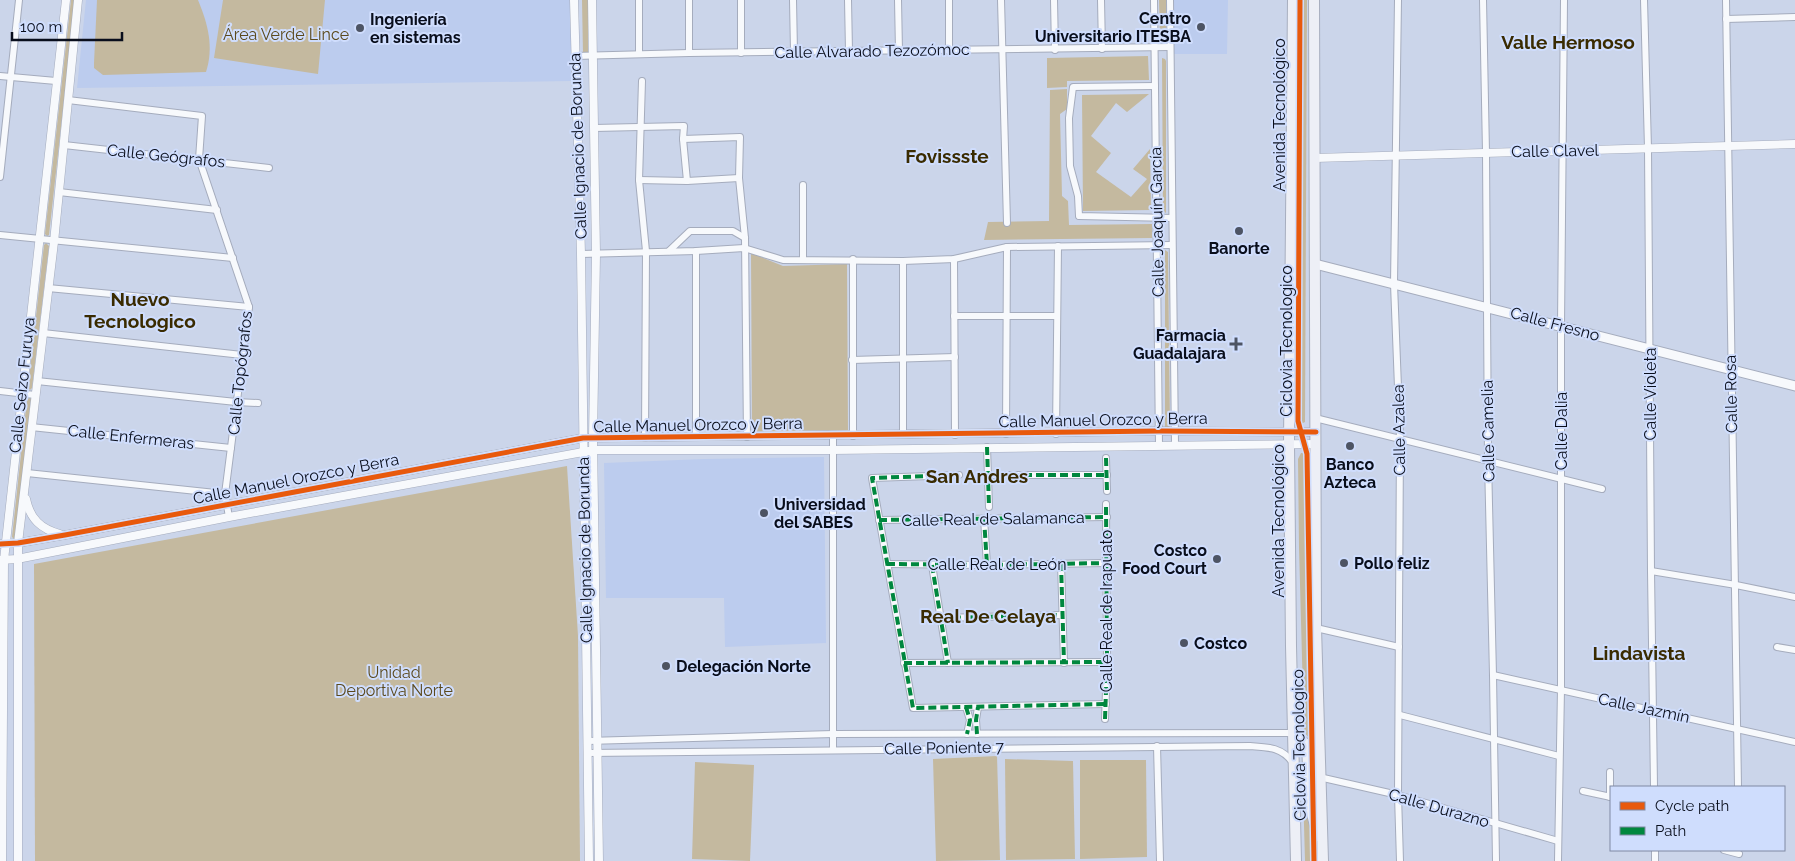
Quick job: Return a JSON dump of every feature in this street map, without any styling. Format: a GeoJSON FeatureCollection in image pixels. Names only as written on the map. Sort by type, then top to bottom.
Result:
{"type":"FeatureCollection","features":[{"type":"Feature","properties":{"kind":"main road","name":"Avenida Tecnológico"},"geometry":{"type":"LineString","coordinates":[[1293,0],[1289,444],[1296,861]]}},
{"type":"Feature","properties":{"kind":"main road"},"geometry":{"type":"LineString","coordinates":[[1314,0],[1316,628],[1319,777],[1323,859]]}},
{"type":"Feature","properties":{"kind":"main road","name":"Calle Fresno"},"geometry":{"type":"LineString","coordinates":[[1315,264],[1487,306],[1795,386]]}},
{"type":"Feature","properties":{"kind":"main road"},"geometry":{"type":"LineString","coordinates":[[1293,732],[1307,745],[1310,807],[1323,859]]}},
{"type":"Feature","properties":{"kind":"street"},"geometry":{"type":"LineString","coordinates":[[0,176],[19,0]]}},
{"type":"Feature","properties":{"kind":"street","name":"Calle Seizo Furuya"},"geometry":{"type":"LineString","coordinates":[[2,861],[3,544],[66,0]]}},
{"type":"Feature","properties":{"kind":"street","name":"Calle Seizo Furuya"},"geometry":{"type":"LineString","coordinates":[[18,861],[18,543],[54,242],[78,0]]}},
{"type":"Feature","properties":{"kind":"street","name":"Calle Ignacio de Borunda"},"geometry":{"type":"LineString","coordinates":[[574,0],[574,56],[581,254],[589,861]]}},
{"type":"Feature","properties":{"kind":"street","name":"Calle Ignacio de Borunda"},"geometry":{"type":"LineString","coordinates":[[592,0],[596,254],[593,438],[599,861]]}},
{"type":"Feature","properties":{"kind":"street"},"geometry":{"type":"LineString","coordinates":[[639,0],[639,54]]}},
{"type":"Feature","properties":{"kind":"street"},"geometry":{"type":"LineString","coordinates":[[689,0],[689,52]]}},
{"type":"Feature","properties":{"kind":"street"},"geometry":{"type":"LineString","coordinates":[[741,0],[741,53]]}},
{"type":"Feature","properties":{"kind":"street"},"geometry":{"type":"LineString","coordinates":[[793,0],[794,52]]}},
{"type":"Feature","properties":{"kind":"street"},"geometry":{"type":"LineString","coordinates":[[848,0],[849,51]]}},
{"type":"Feature","properties":{"kind":"street"},"geometry":{"type":"LineString","coordinates":[[898,0],[899,51]]}},
{"type":"Feature","properties":{"kind":"street"},"geometry":{"type":"LineString","coordinates":[[948,0],[949,50]]}},
{"type":"Feature","properties":{"kind":"street"},"geometry":{"type":"LineString","coordinates":[[1001,0],[1007,223]]}},
{"type":"Feature","properties":{"kind":"street"},"geometry":{"type":"LineString","coordinates":[[1054,0],[1055,50]]}},
{"type":"Feature","properties":{"kind":"street"},"geometry":{"type":"LineString","coordinates":[[1101,0],[1102,49]]}},
{"type":"Feature","properties":{"kind":"street","name":"Calle Joaquín García"},"geometry":{"type":"LineString","coordinates":[[1154,0],[1159,445]]}},
{"type":"Feature","properties":{"kind":"street","name":"Calle Joaquín García"},"geometry":{"type":"LineString","coordinates":[[1170,0],[1175,444]]}},
{"type":"Feature","properties":{"kind":"street","name":"Calle Azalea"},"geometry":{"type":"LineString","coordinates":[[1398,0],[1394,284],[1400,439],[1400,715],[1398,795],[1400,861]]}},
{"type":"Feature","properties":{"kind":"street","name":"Calle Camelia"},"geometry":{"type":"LineString","coordinates":[[1483,0],[1488,461],[1494,675],[1493,739],[1496,861]]}},
{"type":"Feature","properties":{"kind":"street","name":"Calle Dalia"},"geometry":{"type":"LineString","coordinates":[[1558,861],[1561,689],[1560,479],[1564,0]]}},
{"type":"Feature","properties":{"kind":"street","name":"Calle Violeta"},"geometry":{"type":"LineString","coordinates":[[1644,0],[1648,148],[1650,571],[1654,786]]}},
{"type":"Feature","properties":{"kind":"street","name":"Calle Rosa"},"geometry":{"type":"LineString","coordinates":[[1726,0],[1730,369],[1736,585],[1738,786]]}},
{"type":"Feature","properties":{"kind":"street"},"geometry":{"type":"LineString","coordinates":[[1726,19],[1795,17]]}},
{"type":"Feature","properties":{"kind":"street","name":"Calle Alvarado Tezozómoc"},"geometry":{"type":"LineString","coordinates":[[574,56],[689,52],[1170,48]]}},
{"type":"Feature","properties":{"kind":"street"},"geometry":{"type":"LineString","coordinates":[[0,76],[56,81]]}},
{"type":"Feature","properties":{"kind":"street"},"geometry":{"type":"LineString","coordinates":[[642,81],[640,180],[646,251],[645,438]]}},
{"type":"Feature","properties":{"kind":"street"},"geometry":{"type":"LineString","coordinates":[[1155,86],[1074,87],[1069,118],[1070,166],[1078,196],[1079,216],[1172,218]]}},
{"type":"Feature","properties":{"kind":"street","name":"Calle Topógrafos"},"geometry":{"type":"LineString","coordinates":[[68,100],[202,116],[199,159],[249,307],[226,494],[229,517]]}},
{"type":"Feature","properties":{"kind":"street"},"geometry":{"type":"LineString","coordinates":[[594,128],[684,126],[683,139],[687,181]]}},
{"type":"Feature","properties":{"kind":"street"},"geometry":{"type":"LineString","coordinates":[[683,139],[740,137],[739,178],[745,238],[747,437]]}},
{"type":"Feature","properties":{"kind":"street","name":"Calle Clavel"},"geometry":{"type":"LineString","coordinates":[[1315,158],[1795,144]]}},
{"type":"Feature","properties":{"kind":"street","name":"Calle Geógrafos"},"geometry":{"type":"LineString","coordinates":[[64,145],[269,168]]}},
{"type":"Feature","properties":{"kind":"street"},"geometry":{"type":"LineString","coordinates":[[640,180],[687,181],[739,178]]}},
{"type":"Feature","properties":{"kind":"street"},"geometry":{"type":"LineString","coordinates":[[803,184],[803,260]]}},
{"type":"Feature","properties":{"kind":"street"},"geometry":{"type":"LineString","coordinates":[[59,192],[217,210]]}},
{"type":"Feature","properties":{"kind":"street"},"geometry":{"type":"LineString","coordinates":[[669,251],[690,231],[733,231],[745,238]]}},
{"type":"Feature","properties":{"kind":"street"},"geometry":{"type":"LineString","coordinates":[[0,235],[54,242],[233,258]]}},
{"type":"Feature","properties":{"kind":"street"},"geometry":{"type":"LineString","coordinates":[[581,254],[744,248],[783,260],[853,259],[903,261],[954,259],[1007,247],[1172,245]]}},
{"type":"Feature","properties":{"kind":"street"},"geometry":{"type":"LineString","coordinates":[[1056,434],[1058,246]]}},
{"type":"Feature","properties":{"kind":"street"},"geometry":{"type":"LineString","coordinates":[[1006,434],[1007,247]]}},
{"type":"Feature","properties":{"kind":"street"},"geometry":{"type":"LineString","coordinates":[[696,251],[696,437]]}},
{"type":"Feature","properties":{"kind":"street"},"geometry":{"type":"LineString","coordinates":[[852,436],[853,259]]}},
{"type":"Feature","properties":{"kind":"street"},"geometry":{"type":"LineString","coordinates":[[954,259],[955,435]]}},
{"type":"Feature","properties":{"kind":"street"},"geometry":{"type":"LineString","coordinates":[[903,261],[903,434]]}},
{"type":"Feature","properties":{"kind":"street"},"geometry":{"type":"LineString","coordinates":[[48,288],[249,307]]}},
{"type":"Feature","properties":{"kind":"street"},"geometry":{"type":"LineString","coordinates":[[954,316],[1057,316]]}},
{"type":"Feature","properties":{"kind":"street"},"geometry":{"type":"LineString","coordinates":[[43,333],[242,355]]}},
{"type":"Feature","properties":{"kind":"street"},"geometry":{"type":"LineString","coordinates":[[852,360],[955,357]]}},
{"type":"Feature","properties":{"kind":"street"},"geometry":{"type":"LineString","coordinates":[[37,381],[258,403]]}},
{"type":"Feature","properties":{"kind":"street"},"geometry":{"type":"LineString","coordinates":[[0,392],[35,395]]}},
{"type":"Feature","properties":{"kind":"street"},"geometry":{"type":"LineString","coordinates":[[1315,418],[1602,489]]}},
{"type":"Feature","properties":{"kind":"street","name":"Calle Enfermeras"},"geometry":{"type":"LineString","coordinates":[[31,427],[231,448]]}},
{"type":"Feature","properties":{"kind":"street","name":"Calle Manuel Orozco y Berra"},"geometry":{"type":"LineString","coordinates":[[3,544],[65,536],[584,438],[1056,434],[1159,431],[1316,432]]}},
{"type":"Feature","properties":{"kind":"street"},"geometry":{"type":"LineString","coordinates":[[833,436],[833,749]]}},
{"type":"Feature","properties":{"kind":"street","name":"Calle Manuel Orozco y Berra"},"geometry":{"type":"LineString","coordinates":[[2,560],[18,559],[229,517],[594,450],[832,450],[1175,444],[1315,444]]}},
{"type":"Feature","properties":{"kind":"street"},"geometry":{"type":"LineString","coordinates":[[987,447],[989,507]]}},
{"type":"Feature","properties":{"kind":"street"},"geometry":{"type":"LineString","coordinates":[[1106,458],[1107,491]]}},
{"type":"Feature","properties":{"kind":"street"},"geometry":{"type":"LineString","coordinates":[[27,472],[226,494]]}},
{"type":"Feature","properties":{"kind":"street"},"geometry":{"type":"LineString","coordinates":[[959,475],[872,478],[913,708],[1106,704]]}},
{"type":"Feature","properties":{"kind":"street"},"geometry":{"type":"LineString","coordinates":[[988,475],[1107,475]]}},
{"type":"Feature","properties":{"kind":"street"},"geometry":{"type":"LineString","coordinates":[[24,490],[28,509],[35,521],[46,530],[65,536]]}},
{"type":"Feature","properties":{"kind":"street","name":"Calle Real de Irapuato"},"geometry":{"type":"LineString","coordinates":[[1105,719],[1107,662],[1106,504]]}},
{"type":"Feature","properties":{"kind":"street","name":"Calle Real de Salamanca"},"geometry":{"type":"LineString","coordinates":[[879,520],[1107,517]]}},
{"type":"Feature","properties":{"kind":"street"},"geometry":{"type":"LineString","coordinates":[[984,518],[987,565]]}},
{"type":"Feature","properties":{"kind":"street","name":"Calle Real de León"},"geometry":{"type":"LineString","coordinates":[[887,564],[1107,563]]}},
{"type":"Feature","properties":{"kind":"street"},"geometry":{"type":"LineString","coordinates":[[1061,564],[1064,662]]}},
{"type":"Feature","properties":{"kind":"street"},"geometry":{"type":"LineString","coordinates":[[932,565],[948,663]]}},
{"type":"Feature","properties":{"kind":"street"},"geometry":{"type":"LineString","coordinates":[[1650,571],[1795,597]]}},
{"type":"Feature","properties":{"kind":"street"},"geometry":{"type":"LineString","coordinates":[[941,618],[1062,615]]}},
{"type":"Feature","properties":{"kind":"street"},"geometry":{"type":"LineString","coordinates":[[1316,628],[1399,646]]}},
{"type":"Feature","properties":{"kind":"street"},"geometry":{"type":"LineString","coordinates":[[1777,647],[1795,650]]}},
{"type":"Feature","properties":{"kind":"street"},"geometry":{"type":"LineString","coordinates":[[904,663],[1107,662]]}},
{"type":"Feature","properties":{"kind":"street","name":"Calle Jazmín"},"geometry":{"type":"LineString","coordinates":[[1494,675],[1795,742]]}},
{"type":"Feature","properties":{"kind":"street"},"geometry":{"type":"LineString","coordinates":[[966,707],[970,720],[967,734]]}},
{"type":"Feature","properties":{"kind":"street"},"geometry":{"type":"LineString","coordinates":[[977,734],[976,720],[978,707]]}},
{"type":"Feature","properties":{"kind":"street"},"geometry":{"type":"LineString","coordinates":[[1400,715],[1559,756]]}},
{"type":"Feature","properties":{"kind":"street","name":"Calle Poniente 7"},"geometry":{"type":"LineString","coordinates":[[587,741],[833,734],[1293,732]]}},
{"type":"Feature","properties":{"kind":"street"},"geometry":{"type":"LineString","coordinates":[[1157,746],[1160,861]]}},
{"type":"Feature","properties":{"kind":"street","name":"Calle Poniente 7"},"geometry":{"type":"LineString","coordinates":[[587,752],[1250,746],[1276,748],[1288,756],[1294,764]]}},
{"type":"Feature","properties":{"kind":"street"},"geometry":{"type":"LineString","coordinates":[[1610,772],[1611,786]]}},
{"type":"Feature","properties":{"kind":"street","name":"Calle Durazno"},"geometry":{"type":"LineString","coordinates":[[1319,777],[1398,795],[1558,841]]}},
{"type":"Feature","properties":{"kind":"street"},"geometry":{"type":"LineString","coordinates":[[1583,791],[1610,797]]}},
{"type":"Feature","properties":{"kind":"street"},"geometry":{"type":"LineString","coordinates":[[1727,851],[1739,855]]}},
{"type":"Feature","properties":{"kind":"shaded area"},"geometry":{"type":"Polygon","coordinates":[[[86,0],[571,0],[571,81],[77,88],[86,0]]]}},
{"type":"Feature","properties":{"kind":"shaded area","name":"Centro Universitario ITESBA"},"geometry":{"type":"Polygon","coordinates":[[[1174,0],[1228,0],[1227,54],[1174,54],[1174,0]]]}},
{"type":"Feature","properties":{"kind":"shaded area"},"geometry":{"type":"Polygon","coordinates":[[[824,457],[826,643],[725,647],[724,598],[606,598],[604,463],[824,457]]]}},
{"type":"Feature","properties":{"kind":"green space"},"geometry":{"type":"Polygon","coordinates":[[[71,0],[75,0],[49,235],[47,236],[45,234],[71,0]]]}},
{"type":"Feature","properties":{"kind":"green space"},"geometry":{"type":"Polygon","coordinates":[[[97,0],[198,0],[205,18],[210,45],[206,72],[103,75],[94,68],[97,0]]]}},
{"type":"Feature","properties":{"kind":"green space","name":"Área Verde Lince"},"geometry":{"type":"Polygon","coordinates":[[[223,0],[325,0],[318,74],[214,58],[223,0]]]}},
{"type":"Feature","properties":{"kind":"green space"},"geometry":{"type":"Polygon","coordinates":[[[582,0],[588,0],[588,53],[583,55],[582,0]]]}},
{"type":"Feature","properties":{"kind":"green space"},"geometry":{"type":"Polygon","coordinates":[[[1159,0],[1166,0],[1166,39],[1164,43],[1160,39],[1159,0]]]}},
{"type":"Feature","properties":{"kind":"green space"},"geometry":{"type":"Polygon","coordinates":[[[1302,0],[1307,0],[1305,422],[1301,424],[1299,419],[1302,0]]]}},
{"type":"Feature","properties":{"kind":"green space"},"geometry":{"type":"Polygon","coordinates":[[[1148,56],[1149,80],[1067,81],[1067,87],[1047,88],[1047,58],[1148,56]]]}},
{"type":"Feature","properties":{"kind":"green space"},"geometry":{"type":"Polygon","coordinates":[[[1162,58],[1166,61],[1166,213],[1163,211],[1162,58]]]}},
{"type":"Feature","properties":{"kind":"green space"},"geometry":{"type":"Polygon","coordinates":[[[1067,89],[1067,109],[1060,114],[1062,196],[1068,201],[1069,225],[1152,224],[1152,238],[984,240],[988,222],[1049,221],[1050,90],[1067,89]]]}},
{"type":"Feature","properties":{"kind":"green space"},"geometry":{"type":"Polygon","coordinates":[[[1149,94],[1127,112],[1116,103],[1091,136],[1111,153],[1096,172],[1131,197],[1147,179],[1133,169],[1150,149],[1151,210],[1083,211],[1082,95],[1149,94]]]}},
{"type":"Feature","properties":{"kind":"green space"},"geometry":{"type":"Polygon","coordinates":[[[46,243],[49,246],[32,388],[30,390],[28,388],[44,245],[46,243]]]}},
{"type":"Feature","properties":{"kind":"green space"},"geometry":{"type":"Polygon","coordinates":[[[1165,250],[1168,252],[1170,427],[1167,428],[1165,427],[1165,250]]]}},
{"type":"Feature","properties":{"kind":"green space"},"geometry":{"type":"Polygon","coordinates":[[[751,253],[783,266],[847,264],[848,430],[752,431],[751,253]]]}},
{"type":"Feature","properties":{"kind":"green space"},"geometry":{"type":"Polygon","coordinates":[[[29,397],[31,399],[14,539],[12,537],[27,399],[29,397]]]}},
{"type":"Feature","properties":{"kind":"green space"},"geometry":{"type":"Polygon","coordinates":[[[1301,453],[1304,453],[1306,456],[1307,606],[1313,749],[1309,738],[1304,732],[1298,459],[1301,453]]]}},
{"type":"Feature","properties":{"kind":"green space","name":"Unidad Deportiva Norte"},"geometry":{"type":"Polygon","coordinates":[[[567,466],[578,636],[580,861],[35,861],[34,564],[567,466]]]}},
{"type":"Feature","properties":{"kind":"green space"},"geometry":{"type":"Polygon","coordinates":[[[1307,752],[1314,861],[1305,861],[1302,753],[1307,752]]]}},
{"type":"Feature","properties":{"kind":"green space"},"geometry":{"type":"Polygon","coordinates":[[[997,756],[1000,860],[936,861],[933,759],[997,756]]]}},
{"type":"Feature","properties":{"kind":"green space"},"geometry":{"type":"Polygon","coordinates":[[[1005,759],[1073,761],[1075,859],[1006,860],[1005,759]]]}},
{"type":"Feature","properties":{"kind":"green space"},"geometry":{"type":"Polygon","coordinates":[[[1080,760],[1146,760],[1147,857],[1080,859],[1080,760]]]}},
{"type":"Feature","properties":{"kind":"green space"},"geometry":{"type":"Polygon","coordinates":[[[695,762],[754,765],[750,861],[692,859],[695,762]]]}},
{"type":"Feature","properties":{"kind":"marked path"},"geometry":{"type":"LineString","coordinates":[[987,447],[989,507]]}},
{"type":"Feature","properties":{"kind":"marked path"},"geometry":{"type":"LineString","coordinates":[[1106,458],[1107,491]]}},
{"type":"Feature","properties":{"kind":"marked path"},"geometry":{"type":"LineString","coordinates":[[959,475],[872,478],[913,708],[1106,704]]}},
{"type":"Feature","properties":{"kind":"marked path"},"geometry":{"type":"LineString","coordinates":[[988,475],[1107,475]]}},
{"type":"Feature","properties":{"kind":"marked path"},"geometry":{"type":"LineString","coordinates":[[1105,719],[1107,662],[1106,504]]}},
{"type":"Feature","properties":{"kind":"marked path"},"geometry":{"type":"LineString","coordinates":[[879,520],[1107,517]]}},
{"type":"Feature","properties":{"kind":"marked path"},"geometry":{"type":"LineString","coordinates":[[984,518],[987,565]]}},
{"type":"Feature","properties":{"kind":"marked path"},"geometry":{"type":"LineString","coordinates":[[1061,563],[1064,663]]}},
{"type":"Feature","properties":{"kind":"marked path"},"geometry":{"type":"LineString","coordinates":[[887,564],[1107,563]]}},
{"type":"Feature","properties":{"kind":"marked path"},"geometry":{"type":"LineString","coordinates":[[932,565],[948,663]]}},
{"type":"Feature","properties":{"kind":"marked path"},"geometry":{"type":"LineString","coordinates":[[941,618],[1062,615]]}},
{"type":"Feature","properties":{"kind":"marked path"},"geometry":{"type":"LineString","coordinates":[[904,663],[1107,662]]}},
{"type":"Feature","properties":{"kind":"marked path"},"geometry":{"type":"LineString","coordinates":[[966,707],[970,720],[967,734]]}},
{"type":"Feature","properties":{"kind":"marked path"},"geometry":{"type":"LineString","coordinates":[[977,734],[976,720],[978,707]]}},
{"type":"Feature","properties":{"kind":"cycle path","name":"Ciclovia Tecnologico"},"geometry":{"type":"LineString","coordinates":[[1300,0],[1298,421],[1307,454],[1314,861]]}},
{"type":"Feature","properties":{"kind":"cycle path"},"geometry":{"type":"LineString","coordinates":[[0,544],[65,535],[583,438],[1159,431],[1316,432]]}},
{"type":"Feature","properties":{"kind":"place","name":"Centro Universitario ITESBA"},"geometry":{"type":"Point","coordinates":[1201,27]}},
{"type":"Feature","properties":{"kind":"place","name":"Ingeniería en sistemas"},"geometry":{"type":"Point","coordinates":[360,28]}},
{"type":"Feature","properties":{"kind":"place","name":"Banorte"},"geometry":{"type":"Point","coordinates":[1239,231]}},
{"type":"Feature","properties":{"kind":"place","name":"Farmacia Guadalajara"},"geometry":{"type":"Point","coordinates":[1236,344]}},
{"type":"Feature","properties":{"kind":"place","name":"Banco Azteca"},"geometry":{"type":"Point","coordinates":[1350,446]}},
{"type":"Feature","properties":{"kind":"place","name":"Universidad del SABES"},"geometry":{"type":"Point","coordinates":[764,513]}},
{"type":"Feature","properties":{"kind":"place","name":"Costco Food Court"},"geometry":{"type":"Point","coordinates":[1217,559]}},
{"type":"Feature","properties":{"kind":"place","name":"Pollo feliz"},"geometry":{"type":"Point","coordinates":[1344,563]}},
{"type":"Feature","properties":{"kind":"place","name":"Costco"},"geometry":{"type":"Point","coordinates":[1184,643]}},
{"type":"Feature","properties":{"kind":"place","name":"Delegación Norte"},"geometry":{"type":"Point","coordinates":[666,666]}},
{"type":"Feature","properties":{"kind":"district","name":"Valle Hermoso"},"geometry":{"type":"Point","coordinates":[1568,42]}},
{"type":"Feature","properties":{"kind":"district","name":"Fovissste"},"geometry":{"type":"Point","coordinates":[947,156]}},
{"type":"Feature","properties":{"kind":"district","name":"Nuevo Tecnologico"},"geometry":{"type":"Point","coordinates":[140,310]}},
{"type":"Feature","properties":{"kind":"district","name":"San Andres"},"geometry":{"type":"Point","coordinates":[977,476]}},
{"type":"Feature","properties":{"kind":"district","name":"Real De Celaya"},"geometry":{"type":"Point","coordinates":[988,616]}},
{"type":"Feature","properties":{"kind":"district","name":"Lindavista"},"geometry":{"type":"Point","coordinates":[1639,653]}}]}
